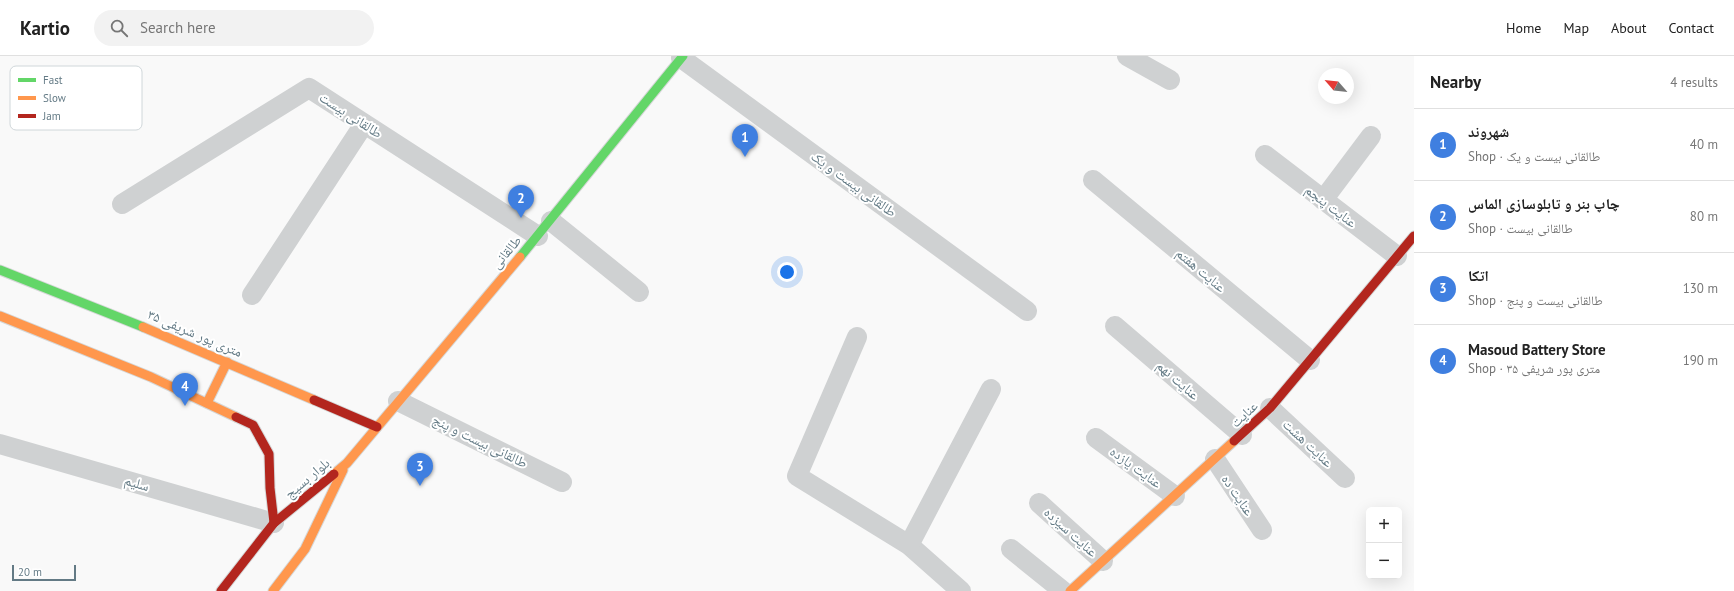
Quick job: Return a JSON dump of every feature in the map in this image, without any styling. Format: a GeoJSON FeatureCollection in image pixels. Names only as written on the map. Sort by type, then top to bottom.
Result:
{"type":"FeatureCollection","features":[{"type":"Feature","properties":{"kind":"street"},"geometry":{"type":"LineString","coordinates":[[1127,56],[1170,80]]}},
{"type":"Feature","properties":{"kind":"street","name":"طالقانی"},"geometry":{"type":"LineString","coordinates":[[346,463],[551,221],[682,57]]}},
{"type":"Feature","properties":{"kind":"street","name":"طالقانی بیست و یک"},"geometry":{"type":"LineString","coordinates":[[682,57],[1027,311]]}},
{"type":"Feature","properties":{"kind":"street","name":"طالقانی بیست"},"geometry":{"type":"LineString","coordinates":[[122,204],[309,88],[538,236]]}},
{"type":"Feature","properties":{"kind":"street"},"geometry":{"type":"LineString","coordinates":[[252,295],[364,124]]}},
{"type":"Feature","properties":{"kind":"street"},"geometry":{"type":"LineString","coordinates":[[1323,200],[1371,136]]}},
{"type":"Feature","properties":{"kind":"street","name":"عنایت پنجم"},"geometry":{"type":"LineString","coordinates":[[1265,156],[1397,256]]}},
{"type":"Feature","properties":{"kind":"street","name":"عنایت هفتم"},"geometry":{"type":"LineString","coordinates":[[1093,180],[1310,360]]}},
{"type":"Feature","properties":{"kind":"street"},"geometry":{"type":"LineString","coordinates":[[551,221],[639,292]]}},
{"type":"Feature","properties":{"kind":"street","name":"عنایت"},"geometry":{"type":"LineString","coordinates":[[1070,591],[1270,408],[1414,237]]}},
{"type":"Feature","properties":{"kind":"street","name":"۳۵ متری پور شریفی"},"geometry":{"type":"LineString","coordinates":[[0,270],[172,338],[377,427]]}},
{"type":"Feature","properties":{"kind":"street"},"geometry":{"type":"LineString","coordinates":[[0,316],[150,377],[253,425],[269,454],[270,488],[274,523]]}},
{"type":"Feature","properties":{"kind":"street","name":"عنایت نهم"},"geometry":{"type":"LineString","coordinates":[[1115,326],[1242,435]]}},
{"type":"Feature","properties":{"kind":"street"},"geometry":{"type":"LineString","coordinates":[[857,337],[797,476],[909,545],[961,591]]}},
{"type":"Feature","properties":{"kind":"street"},"geometry":{"type":"LineString","coordinates":[[207,403],[227,362]]}},
{"type":"Feature","properties":{"kind":"street"},"geometry":{"type":"LineString","coordinates":[[909,545],[991,389]]}},
{"type":"Feature","properties":{"kind":"street","name":"طالقانی بیست و پنج"},"geometry":{"type":"LineString","coordinates":[[398,401],[562,482]]}},
{"type":"Feature","properties":{"kind":"street","name":"عنایت هشت"},"geometry":{"type":"LineString","coordinates":[[1270,408],[1345,478]]}},
{"type":"Feature","properties":{"kind":"street","name":"عنایت یازده"},"geometry":{"type":"LineString","coordinates":[[1096,438],[1175,496]]}},
{"type":"Feature","properties":{"kind":"street","name":"سلیم"},"geometry":{"type":"LineString","coordinates":[[0,444],[274,523]]}},
{"type":"Feature","properties":{"kind":"street","name":"عنایت ده"},"geometry":{"type":"LineString","coordinates":[[1215,459],[1262,530]]}},
{"type":"Feature","properties":{"kind":"street","name":"بلوار بسیج"},"geometry":{"type":"LineString","coordinates":[[221,591],[274,523],[346,463]]}},
{"type":"Feature","properties":{"kind":"street","name":"بلوار بسیج"},"geometry":{"type":"LineString","coordinates":[[274,591],[305,549],[346,463]]}},
{"type":"Feature","properties":{"kind":"street","name":"عنایت سیزده"},"geometry":{"type":"LineString","coordinates":[[1039,503],[1104,561]]}},
{"type":"Feature","properties":{"kind":"street"},"geometry":{"type":"LineString","coordinates":[[1011,549],[1063,591]]}},
{"type":"Feature","properties":{"kind":"traffic: fast"},"geometry":{"type":"LineString","coordinates":[[520,257],[683,56]]}},
{"type":"Feature","properties":{"kind":"traffic: fast"},"geometry":{"type":"LineString","coordinates":[[0,270],[143,327]]}},
{"type":"Feature","properties":{"kind":"traffic: slow"},"geometry":{"type":"LineString","coordinates":[[334,474],[347,463],[520,257]]}},
{"type":"Feature","properties":{"kind":"traffic: slow"},"geometry":{"type":"LineString","coordinates":[[0,316],[151,377],[236,417]]}},
{"type":"Feature","properties":{"kind":"traffic: slow"},"geometry":{"type":"LineString","coordinates":[[143,327],[314,400]]}},
{"type":"Feature","properties":{"kind":"traffic: slow"},"geometry":{"type":"LineString","coordinates":[[207,403],[227,362]]}},
{"type":"Feature","properties":{"kind":"traffic: slow"},"geometry":{"type":"LineString","coordinates":[[1070,591],[1234,441]]}},
{"type":"Feature","properties":{"kind":"traffic: slow"},"geometry":{"type":"LineString","coordinates":[[273,591],[305,549],[343,470]]}},
{"type":"Feature","properties":{"kind":"traffic: jam"},"geometry":{"type":"LineString","coordinates":[[1234,441],[1270,408],[1414,236]]}},
{"type":"Feature","properties":{"kind":"traffic: jam"},"geometry":{"type":"LineString","coordinates":[[314,400],[377,427]]}},
{"type":"Feature","properties":{"kind":"traffic: jam"},"geometry":{"type":"LineString","coordinates":[[236,417],[253,425],[269,454],[270,488],[274,523]]}},
{"type":"Feature","properties":{"kind":"traffic: jam"},"geometry":{"type":"LineString","coordinates":[[221,591],[274,523],[334,474]]}},
{"type":"Feature","properties":{"kind":"place","name":"شهروند"},"geometry":{"type":"Point","coordinates":[745,157]}},
{"type":"Feature","properties":{"kind":"place","name":"چاپ بنر و تابلوسازی الماس"},"geometry":{"type":"Point","coordinates":[521,218]}},
{"type":"Feature","properties":{"kind":"place","name":"Masoud Battery Store"},"geometry":{"type":"Point","coordinates":[185,406]}},
{"type":"Feature","properties":{"kind":"place","name":"اتکا"},"geometry":{"type":"Point","coordinates":[420,486]}}]}
